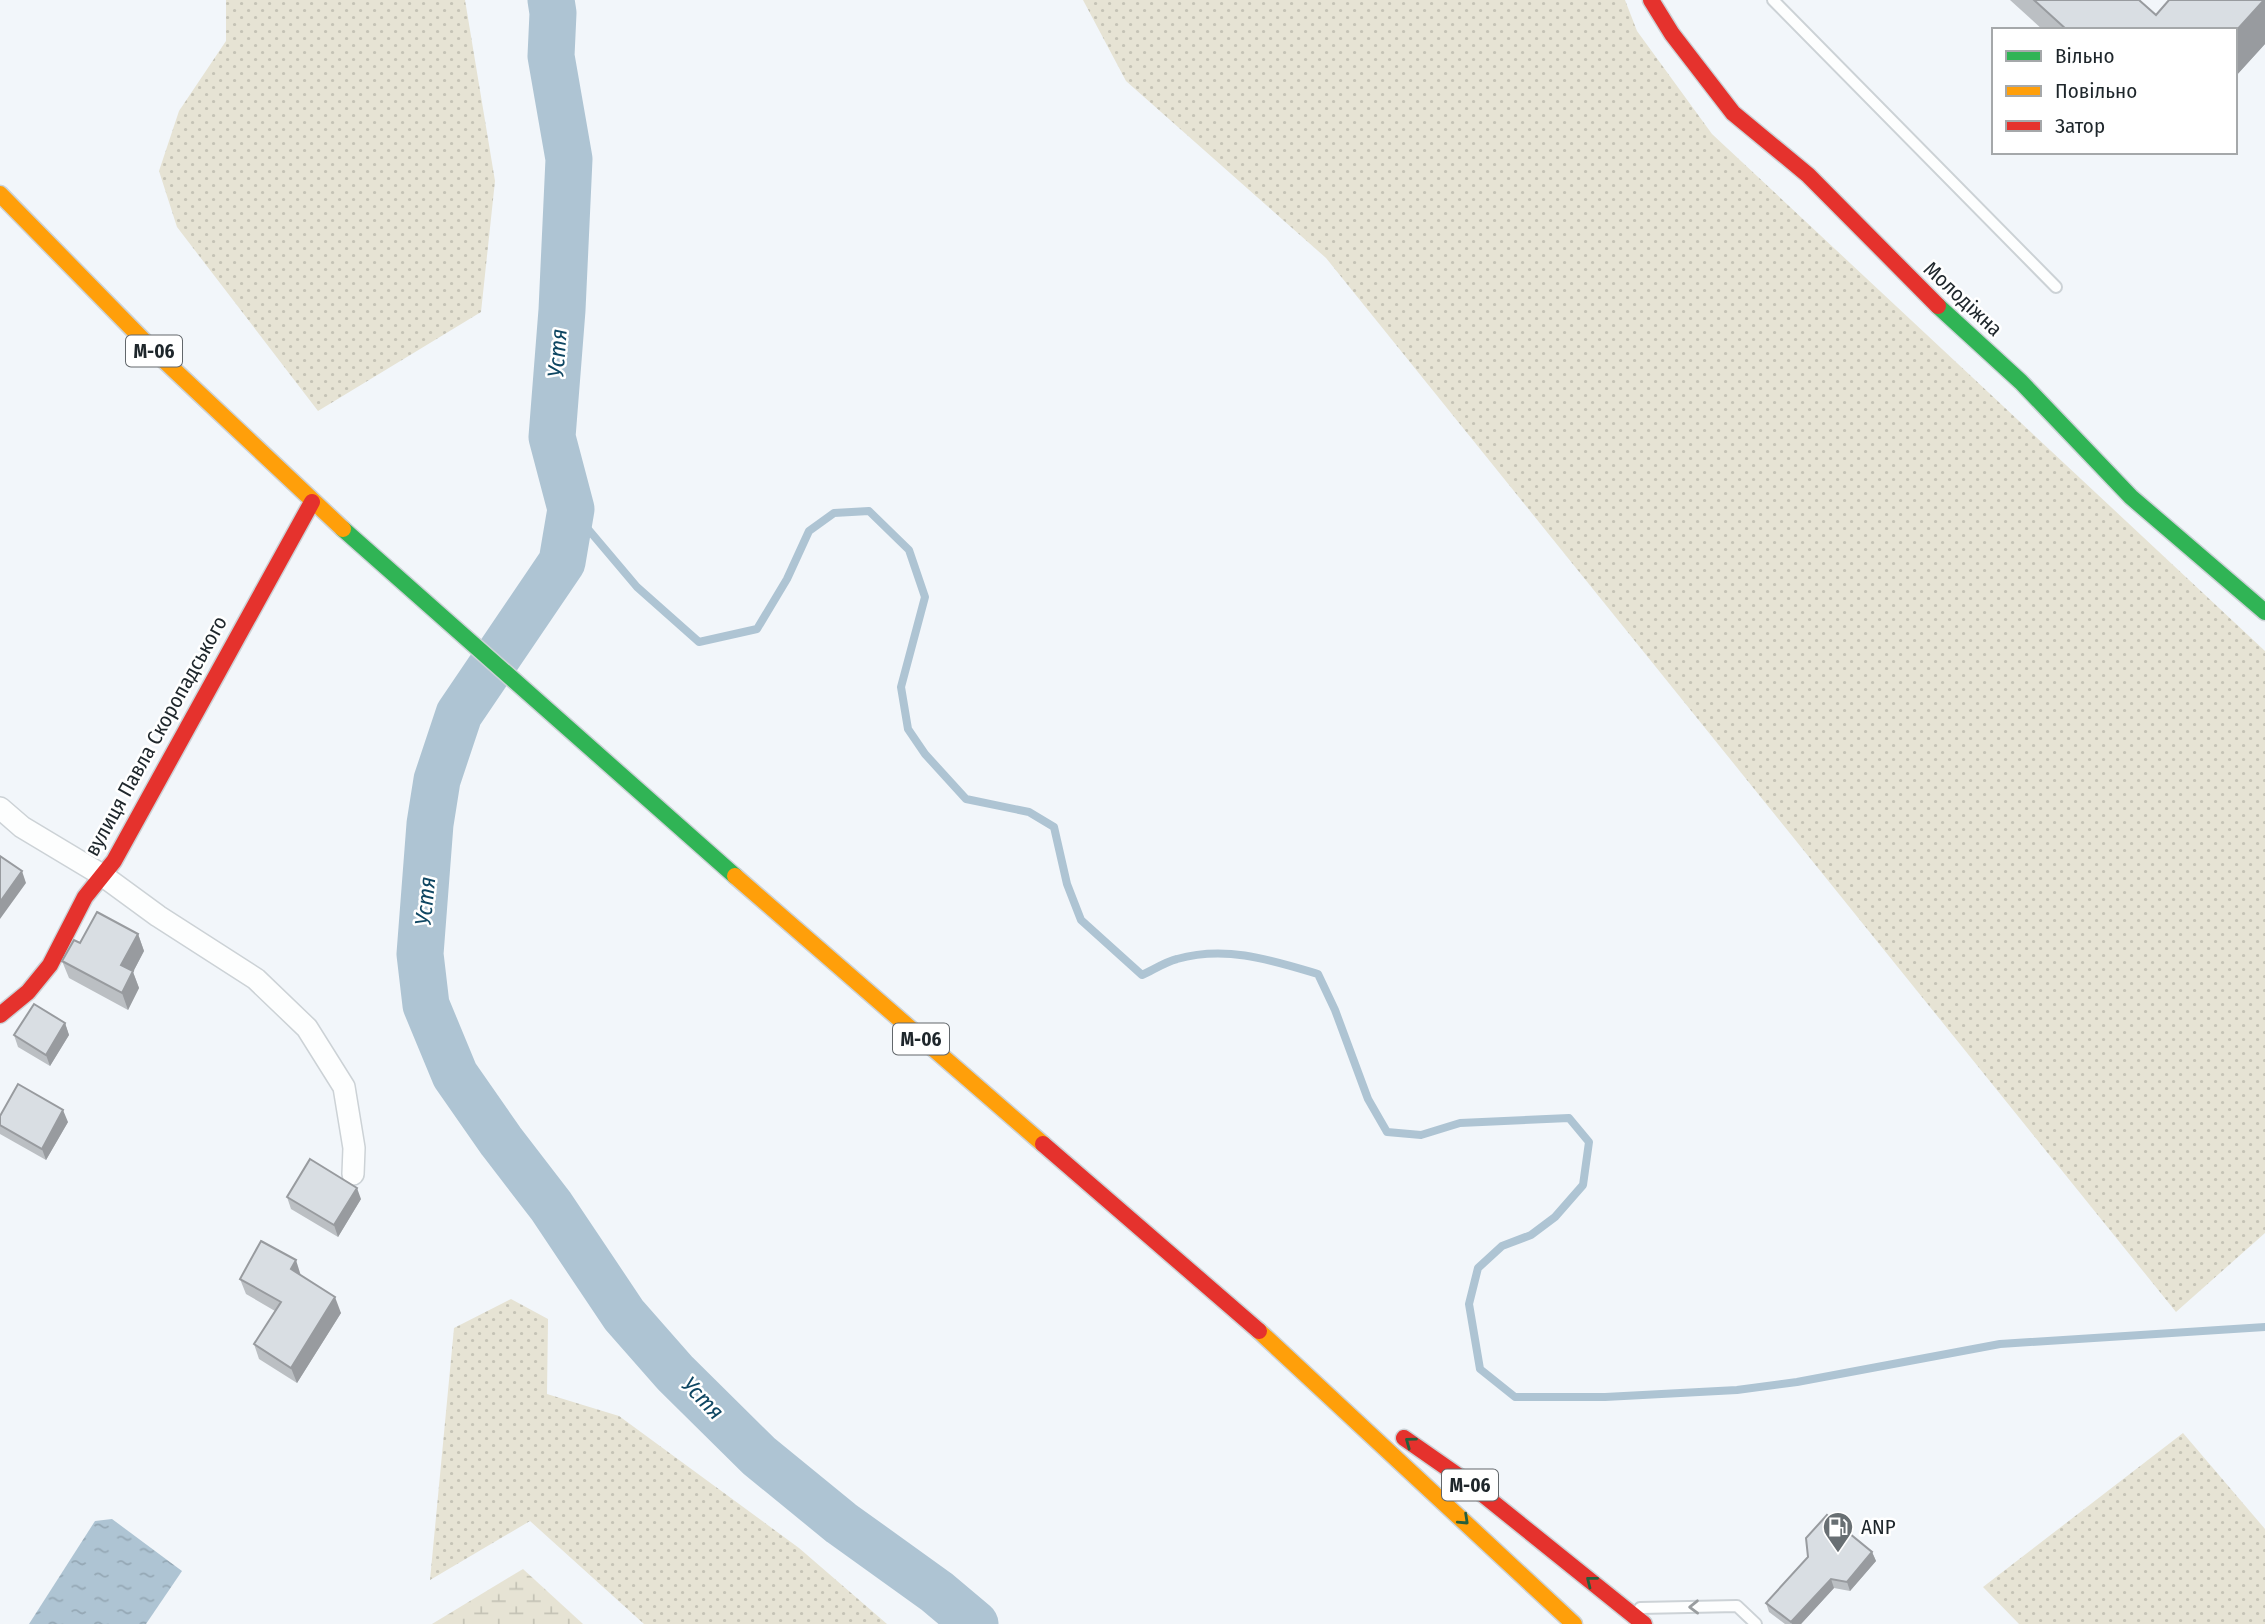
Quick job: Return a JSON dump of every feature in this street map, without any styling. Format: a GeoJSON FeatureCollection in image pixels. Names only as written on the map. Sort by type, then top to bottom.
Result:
{"type":"FeatureCollection","features":[{"type":"Feature","properties":{"kind":"main road","name":"Молодіжна"},"geometry":{"type":"LineString","coordinates":[[1651,0],[1672,34],[1733,113],[1808,175],[1917,286],[2021,382],[2130,497],[2265,611]]}},
{"type":"Feature","properties":{"kind":"main road","name":"М-06"},"geometry":{"type":"LineString","coordinates":[[0,194],[153,350],[312,502],[895,1017],[1289,1356],[1574,1624]]}},
{"type":"Feature","properties":{"kind":"main road","name":"вулиця Павла Скоропадського"},"geometry":{"type":"LineString","coordinates":[[0,1015],[28,992],[50,965],[85,897],[114,861],[312,502]]}},
{"type":"Feature","properties":{"kind":"main road","name":"М-06"},"geometry":{"type":"LineString","coordinates":[[1289,1356],[1469,1485],[1644,1624]]}},
{"type":"Feature","properties":{"kind":"street"},"geometry":{"type":"LineString","coordinates":[[0,808],[22,827],[102,875],[158,916],[256,979],[307,1028],[344,1087],[354,1148],[353,1174]]}},
{"type":"Feature","properties":{"kind":"lane"},"geometry":{"type":"LineString","coordinates":[[1773,0],[2056,287]]}},
{"type":"Feature","properties":{"kind":"lane"},"geometry":{"type":"LineString","coordinates":[[1626,1608],[1737,1606],[1756,1624]]}},
{"type":"Feature","properties":{"kind":"green space"},"geometry":{"type":"Polygon","coordinates":[[[226,0],[465,0],[495,181],[481,312],[318,411],[177,227],[159,171],[179,111],[226,41],[226,0]]]}},
{"type":"Feature","properties":{"kind":"green space"},"geometry":{"type":"Polygon","coordinates":[[[1083,0],[1625,0],[1637,31],[1712,134],[2265,651],[2265,1233],[2176,1312],[1326,258],[1126,81],[1083,0]]]}},
{"type":"Feature","properties":{"kind":"green space"},"geometry":{"type":"Polygon","coordinates":[[[511,1299],[548,1319],[547,1394],[619,1416],[799,1548],[887,1624],[644,1624],[530,1521],[430,1580],[454,1328],[511,1299]]]}},
{"type":"Feature","properties":{"kind":"green space"},"geometry":{"type":"Polygon","coordinates":[[[2183,1433],[2265,1529],[2265,1624],[2019,1624],[1983,1587],[2183,1433]]]}},
{"type":"Feature","properties":{"kind":"green space"},"geometry":{"type":"Polygon","coordinates":[[[523,1569],[583,1624],[432,1624],[523,1569]]]}},
{"type":"Feature","properties":{"kind":"water"},"geometry":{"type":"Polygon","coordinates":[[[112,1519],[182,1571],[146,1624],[29,1624],[95,1521],[112,1519]]]}},
{"type":"Feature","properties":{"kind":"building"},"geometry":{"type":"Polygon","coordinates":[[[2034,0],[2139,0],[2156,15],[2169,0],[2264,0],[2237,30],[2065,28],[2034,0]]]}},
{"type":"Feature","properties":{"kind":"building"},"geometry":{"type":"Polygon","coordinates":[[[0,856],[22,871],[0,902],[0,856]]]}},
{"type":"Feature","properties":{"kind":"building"},"geometry":{"type":"Polygon","coordinates":[[[97,912],[138,934],[121,965],[133,971],[122,993],[62,961],[74,940],[80,943],[97,912]]]}},
{"type":"Feature","properties":{"kind":"building"},"geometry":{"type":"Polygon","coordinates":[[[34,1004],[65,1023],[46,1055],[14,1035],[34,1004]]]}},
{"type":"Feature","properties":{"kind":"building"},"geometry":{"type":"Polygon","coordinates":[[[18,1084],[63,1110],[42,1149],[0,1125],[0,1116],[18,1084]]]}},
{"type":"Feature","properties":{"kind":"building"},"geometry":{"type":"Polygon","coordinates":[[[310,1159],[357,1188],[334,1225],[287,1197],[310,1159]]]}},
{"type":"Feature","properties":{"kind":"building"},"geometry":{"type":"Polygon","coordinates":[[[261,1241],[296,1260],[291,1269],[335,1297],[291,1368],[254,1344],[281,1302],[240,1279],[261,1241]]]}},
{"type":"Feature","properties":{"kind":"building"},"geometry":{"type":"Polygon","coordinates":[[[1827,1515],[1872,1552],[1847,1582],[1831,1579],[1791,1622],[1766,1603],[1808,1557],[1806,1538],[1827,1515]]]}},
{"type":"Feature","properties":{"kind":"waterway","name":"Устя"},"geometry":{"type":"LineString","coordinates":[[551,0],[551,56],[569,159],[562,310],[552,437],[571,509],[562,562],[459,714],[437,780],[430,824],[420,954],[426,1005],[455,1075],[551,1206],[624,1315],[675,1373],[759,1456],[841,1523],[937,1592],[975,1624]]}},
{"type":"Feature","properties":{"kind":"waterway"},"geometry":{"type":"LineString","coordinates":[[571,509],[637,587],[699,642],[757,629],[787,579],[809,531],[834,513],[869,511],[909,550],[925,597],[901,687],[908,729],[925,754],[966,799],[1029,812],[1054,827],[1067,884],[1081,920],[1142,975],[1173,960],[1213,953],[1248,956],[1318,974],[1335,1010],[1368,1099],[1387,1132],[1421,1135],[1460,1123],[1569,1118],[1589,1142],[1583,1185],[1555,1217],[1531,1235],[1502,1246],[1478,1268],[1469,1304],[1480,1369],[1515,1397],[1605,1397],[1737,1390],[1797,1382],[2000,1344],[2265,1327]]}},
{"type":"Feature","properties":{"kind":"traffic: fast"},"geometry":{"type":"LineString","coordinates":[[1938,306],[2021,382],[2131,497],[2265,612]]}},
{"type":"Feature","properties":{"kind":"traffic: fast"},"geometry":{"type":"LineString","coordinates":[[343,529],[735,876]]}},
{"type":"Feature","properties":{"kind":"traffic: slow"},"geometry":{"type":"LineString","coordinates":[[0,194],[153,350],[343,529]]}},
{"type":"Feature","properties":{"kind":"traffic: slow"},"geometry":{"type":"LineString","coordinates":[[735,876],[1043,1144]]}},
{"type":"Feature","properties":{"kind":"traffic: slow"},"geometry":{"type":"LineString","coordinates":[[1259,1331],[1574,1624]]}},
{"type":"Feature","properties":{"kind":"traffic: jam"},"geometry":{"type":"LineString","coordinates":[[1651,0],[1672,34],[1733,113],[1808,175],[1938,306]]}},
{"type":"Feature","properties":{"kind":"traffic: jam"},"geometry":{"type":"LineString","coordinates":[[0,1015],[28,992],[50,965],[85,897],[114,861],[312,502]]}},
{"type":"Feature","properties":{"kind":"traffic: jam"},"geometry":{"type":"LineString","coordinates":[[1043,1144],[1259,1331]]}},
{"type":"Feature","properties":{"kind":"traffic: jam"},"geometry":{"type":"LineString","coordinates":[[1404,1438],[1470,1484],[1644,1624]]}},
{"type":"Feature","properties":{"kind":"place","name":"ANP"},"geometry":{"type":"Point","coordinates":[1838,1554]}}]}
